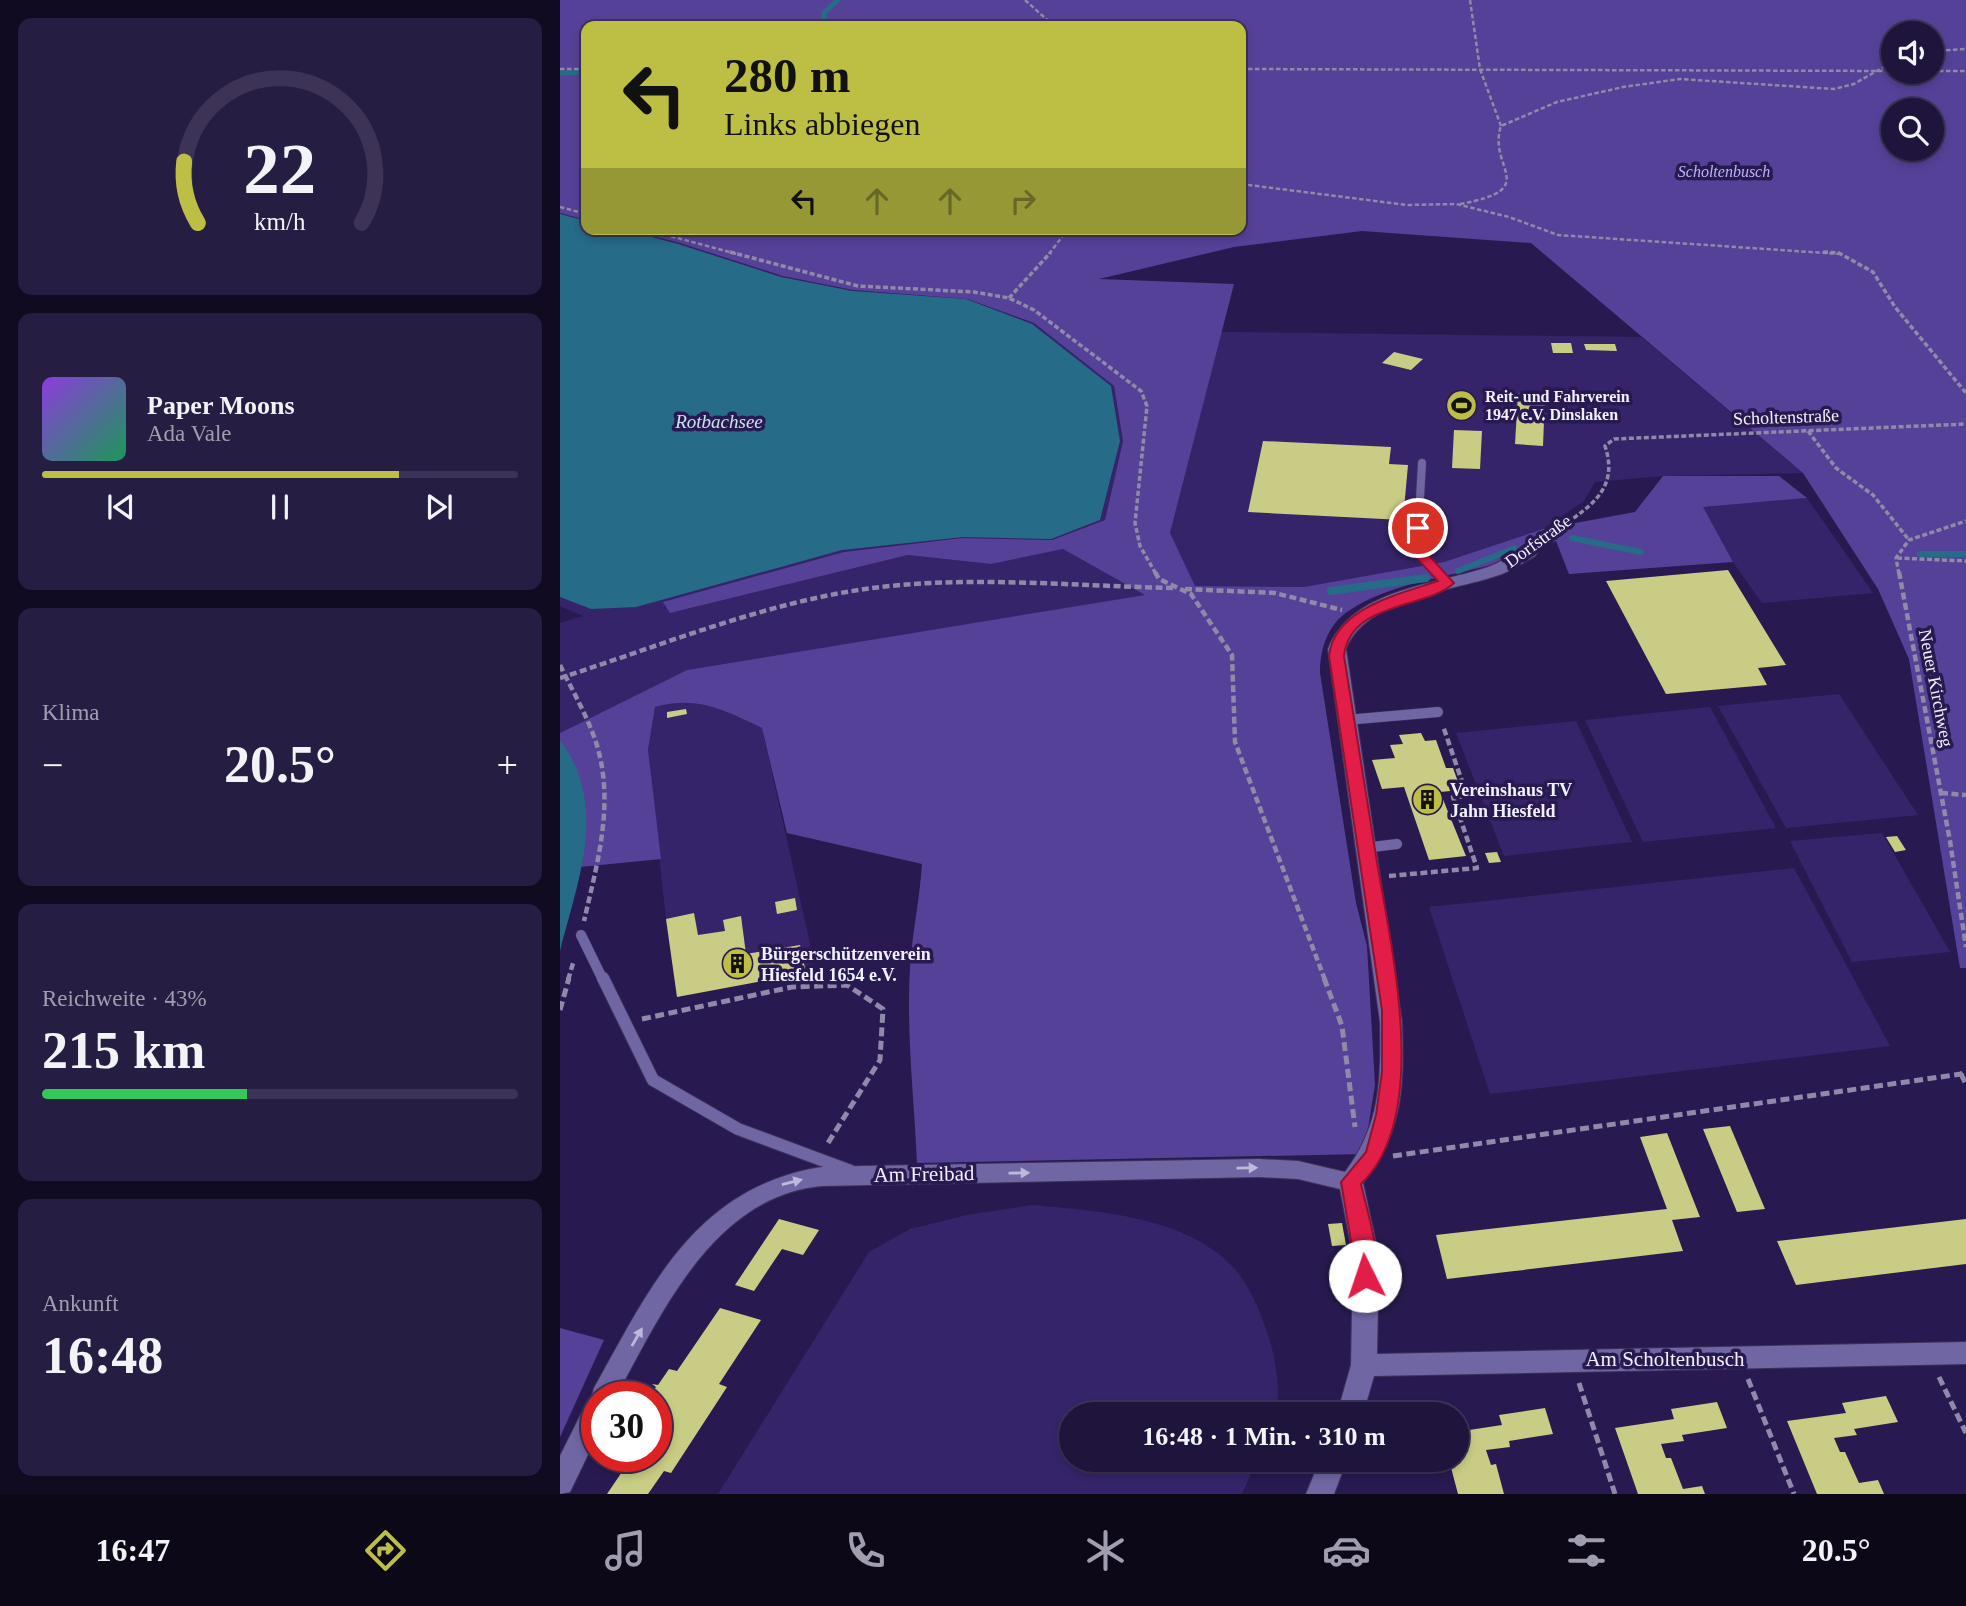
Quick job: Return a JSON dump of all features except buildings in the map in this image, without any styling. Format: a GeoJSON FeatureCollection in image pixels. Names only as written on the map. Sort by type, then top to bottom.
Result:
{"type":"FeatureCollection","features":[{"type":"Feature","properties":{"kind":"street","name":"Dorfstraße"},"geometry":{"type":"LineString","coordinates":[[1351,1182],[1376,1152],[1386,1115],[1392,1072],[1391,1010],[1364,848],[1338,664],[1338,644],[1345,632],[1380,606],[1445,580],[1488,573],[1529,552]]}},
{"type":"Feature","properties":{"kind":"street","name":"Am Freibad"},"geometry":{"type":"LineString","coordinates":[[612,1381],[675,1273],[700,1239],[722,1217],[747,1200],[780,1185],[811,1177],[863,1175],[1259,1168],[1298,1170],[1351,1182]]}},
{"type":"Feature","properties":{"kind":"street"},"geometry":{"type":"LineString","coordinates":[[1351,1182],[1366,1256],[1364,1365],[1353,1402]]}},
{"type":"Feature","properties":{"kind":"street","name":"Am Scholtenbusch"},"geometry":{"type":"LineString","coordinates":[[1364,1365],[1966,1353]]}},
{"type":"Feature","properties":{"kind":"street"},"geometry":{"type":"LineString","coordinates":[[560,1484],[581,1441]]}},
{"type":"Feature","properties":{"kind":"street"},"geometry":{"type":"LineString","coordinates":[[1320,1494],[1328,1472]]}},
{"type":"Feature","properties":{"kind":"lane"},"geometry":{"type":"LineString","coordinates":[[1422,463],[1417,551],[1445,580]]}},
{"type":"Feature","properties":{"kind":"lane"},"geometry":{"type":"LineString","coordinates":[[1346,720],[1438,712]]}},
{"type":"Feature","properties":{"kind":"lane"},"geometry":{"type":"LineString","coordinates":[[1364,848],[1397,844]]}},
{"type":"Feature","properties":{"kind":"lane"},"geometry":{"type":"LineString","coordinates":[[580,935],[653,1080],[738,1129],[863,1175]]}},
{"type":"Feature","properties":{"kind":"path"},"geometry":{"type":"LineString","coordinates":[[1025,0],[1048,21]]}},
{"type":"Feature","properties":{"kind":"path"},"geometry":{"type":"LineString","coordinates":[[1246,185],[1407,205],[1456,204],[1488,199],[1501,192],[1508,175],[1498,135],[1501,126],[1480,69],[1469,0]]}},
{"type":"Feature","properties":{"kind":"path"},"geometry":{"type":"LineString","coordinates":[[1944,50],[1966,49]]}},
{"type":"Feature","properties":{"kind":"path"},"geometry":{"type":"LineString","coordinates":[[1501,126],[1557,102],[1623,87],[1681,79],[1720,84],[1833,89],[1854,84],[1881,68]]}},
{"type":"Feature","properties":{"kind":"path"},"geometry":{"type":"LineString","coordinates":[[560,69],[581,69]]}},
{"type":"Feature","properties":{"kind":"path"},"geometry":{"type":"LineString","coordinates":[[1246,69],[1881,71]]}},
{"type":"Feature","properties":{"kind":"path"},"geometry":{"type":"LineString","coordinates":[[1944,71],[1966,71]]}},
{"type":"Feature","properties":{"kind":"path"},"geometry":{"type":"LineString","coordinates":[[1456,204],[1558,235],[1839,253],[1873,272],[1895,307],[1966,393]]}},
{"type":"Feature","properties":{"kind":"path"},"geometry":{"type":"LineString","coordinates":[[560,207],[581,213]]}},
{"type":"Feature","properties":{"kind":"path"},"geometry":{"type":"LineString","coordinates":[[666,235],[858,286],[974,292],[1009,298],[1034,310],[1141,391],[1147,405],[1135,523],[1140,546],[1159,579],[1183,589],[1197,602],[1232,656],[1235,742],[1342,1026],[1354,1125],[1376,1152],[1388,1157],[1964,1072],[1966,1084]]}},
{"type":"Feature","properties":{"kind":"path"},"geometry":{"type":"LineString","coordinates":[[1009,298],[1033,275],[1063,235]]}},
{"type":"Feature","properties":{"kind":"path","name":"Scholtenstraße"},"geometry":{"type":"LineString","coordinates":[[1607,441],[1628,437],[1966,424]]}},
{"type":"Feature","properties":{"kind":"path"},"geometry":{"type":"LineString","coordinates":[[1808,431],[1836,468],[1873,495],[1909,540]]}},
{"type":"Feature","properties":{"kind":"path","name":"Dorfstraße"},"geometry":{"type":"LineString","coordinates":[[1529,552],[1603,493],[1612,475],[1612,466],[1605,446],[1607,441]]}},
{"type":"Feature","properties":{"kind":"path"},"geometry":{"type":"LineString","coordinates":[[1896,558],[1909,540],[1966,521]]}},
{"type":"Feature","properties":{"kind":"path"},"geometry":{"type":"LineString","coordinates":[[1896,558],[1966,561]]}},
{"type":"Feature","properties":{"kind":"path","name":"Neuer Kirchweg"},"geometry":{"type":"LineString","coordinates":[[1896,558],[1941,793],[1966,947]]}},
{"type":"Feature","properties":{"kind":"path"},"geometry":{"type":"LineString","coordinates":[[560,678],[795,603],[867,589],[968,584],[1183,589],[1292,596],[1363,618]]}},
{"type":"Feature","properties":{"kind":"path"},"geometry":{"type":"LineString","coordinates":[[560,665],[594,735],[605,789],[603,840],[560,1010]]}},
{"type":"Feature","properties":{"kind":"path"},"geometry":{"type":"LineString","coordinates":[[1369,878],[1476,868],[1453,797],[1467,796],[1444,728]]}},
{"type":"Feature","properties":{"kind":"path"},"geometry":{"type":"LineString","coordinates":[[1941,793],[1966,795]]}},
{"type":"Feature","properties":{"kind":"path"},"geometry":{"type":"LineString","coordinates":[[625,1023],[792,987],[846,985],[883,1009],[880,1060],[818,1159]]}},
{"type":"Feature","properties":{"kind":"path"},"geometry":{"type":"LineString","coordinates":[[1927,1354],[1966,1433]]}},
{"type":"Feature","properties":{"kind":"path"},"geometry":{"type":"LineString","coordinates":[[1571,1359],[1615,1494]]}},
{"type":"Feature","properties":{"kind":"path"},"geometry":{"type":"LineString","coordinates":[[1740,1359],[1794,1494]]}},
{"type":"Feature","properties":{"kind":"shaded area","name":"Rotbachsee"},"geometry":{"type":"Polygon","coordinates":[[[560,213],[581,219],[581,235],[649,235],[783,276],[853,290],[966,299],[1034,323],[1114,386],[1123,441],[1105,520],[1052,540],[962,538],[844,552],[670,613],[908,555],[991,564],[1063,549],[1146,595],[687,670],[560,733],[560,623],[583,616],[560,606],[560,213]]]}},
{"type":"Feature","properties":{"kind":"shaded area","name":"Reit- und Fahrverein 1947 e.V. Dinslaken"},"geometry":{"type":"Polygon","coordinates":[[[1221,332],[1641,337],[1803,473],[1663,476],[1595,482],[1584,501],[1543,529],[1444,562],[1304,587],[1194,586],[1170,533],[1221,332]]]}},
{"type":"Feature","properties":{"kind":"shaded area"},"geometry":{"type":"Polygon","coordinates":[[[1807,498],[1873,593],[1762,603],[1733,562],[1702,507],[1807,498]]]}},
{"type":"Feature","properties":{"kind":"shaded area"},"geometry":{"type":"Polygon","coordinates":[[[1839,694],[1918,815],[1786,828],[1718,706],[1839,694]]]}},
{"type":"Feature","properties":{"kind":"shaded area"},"geometry":{"type":"Polygon","coordinates":[[[677,700],[721,708],[762,728],[816,971],[677,997],[648,750],[655,707],[677,700]]]}},
{"type":"Feature","properties":{"kind":"shaded area"},"geometry":{"type":"Polygon","coordinates":[[[1710,707],[1776,828],[1643,842],[1585,720],[1710,707]]]}},
{"type":"Feature","properties":{"kind":"shaded area"},"geometry":{"type":"Polygon","coordinates":[[[1576,721],[1632,842],[1504,856],[1456,733],[1576,721]]]}},
{"type":"Feature","properties":{"kind":"shaded area"},"geometry":{"type":"Polygon","coordinates":[[[1882,833],[1950,952],[1852,962],[1790,841],[1882,833]]]}},
{"type":"Feature","properties":{"kind":"shaded area"},"geometry":{"type":"Polygon","coordinates":[[[1794,868],[1890,1046],[1490,1094],[1429,907],[1794,868]]]}},
{"type":"Feature","properties":{"kind":"shaded area"},"geometry":{"type":"Polygon","coordinates":[[[1032,1205],[1139,1219],[1191,1237],[1234,1268],[1248,1287],[1271,1346],[1276,1368],[1277,1402],[1059,1402],[1059,1472],[1252,1472],[1242,1494],[718,1494],[869,1252],[910,1229],[967,1215],[1032,1205]]]}},
{"type":"Feature","properties":{"kind":"green space","name":"Scholtenbusch"},"geometry":{"type":"Polygon","coordinates":[[[560,0],[1966,0],[1966,968],[1960,968],[1909,659],[1878,589],[1803,473],[1531,243],[1362,231],[1234,247],[1099,279],[1234,284],[1170,533],[1195,586],[1304,587],[1444,562],[1543,529],[1635,512],[1663,476],[1779,476],[1807,498],[1703,507],[1733,562],[1569,574],[1556,541],[1501,562],[1422,581],[1382,594],[1347,612],[1334,624],[1323,647],[1320,673],[1356,903],[1367,946],[1375,1085],[1364,1154],[917,1163],[909,1033],[909,981],[922,864],[787,833],[762,728],[723,710],[684,703],[655,707],[648,750],[661,859],[560,869],[560,733],[687,670],[1145,595],[1063,549],[991,564],[908,555],[670,613],[663,602],[844,552],[962,538],[1052,540],[1105,520],[1123,441],[1114,386],[1034,323],[967,299],[853,290],[783,276],[649,235],[1246,235],[1246,21],[581,21],[581,219],[560,213],[560,0]]]}},
{"type":"Feature","properties":{"kind":"green space"},"geometry":{"type":"Polygon","coordinates":[[[560,1328],[604,1340],[585,1381],[581,1381],[581,1391],[560,1437],[560,1328]]]}},
{"type":"Feature","properties":{"kind":"water","name":"Rotbachsee"},"geometry":{"type":"Polygon","coordinates":[[[560,214],[581,220],[581,235],[644,235],[781,277],[852,291],[966,299],[1032,324],[1111,386],[1120,441],[1100,520],[1051,539],[963,537],[842,550],[636,607],[591,609],[560,597],[560,214]]]}},
{"type":"Feature","properties":{"kind":"water"},"geometry":{"type":"Polygon","coordinates":[[[560,740],[575,765],[583,790],[586,817],[581,870],[560,951],[560,740]]]}},
{"type":"Feature","properties":{"kind":"waterway"},"geometry":{"type":"LineString","coordinates":[[825,21],[824,13],[838,0]]}},
{"type":"Feature","properties":{"kind":"waterway"},"geometry":{"type":"LineString","coordinates":[[560,73],[581,72]]}},
{"type":"Feature","properties":{"kind":"waterway"},"geometry":{"type":"LineString","coordinates":[[1572,538],[1641,552]]}},
{"type":"Feature","properties":{"kind":"waterway"},"geometry":{"type":"LineString","coordinates":[[1458,571],[1515,548]]}},
{"type":"Feature","properties":{"kind":"waterway"},"geometry":{"type":"LineString","coordinates":[[1920,554],[1966,554]]}},
{"type":"Feature","properties":{"kind":"waterway"},"geometry":{"type":"LineString","coordinates":[[1331,591],[1426,578]]}},
{"type":"Feature","properties":{"kind":"place","name":"Reit- und Fahrverein 1947 e.V. Dinslaken"},"geometry":{"type":"Point","coordinates":[1462,405]}},
{"type":"Feature","properties":{"kind":"place","name":"Vereinshaus TV Jahn Hiesfeld"},"geometry":{"type":"Point","coordinates":[1427,800]}},
{"type":"Feature","properties":{"kind":"place","name":"Bürgerschützenverein Hiesfeld 1654 e.V."},"geometry":{"type":"Point","coordinates":[738,964]}},
{"type":"Feature","properties":{"kind":"route"},"geometry":{"type":"LineString","coordinates":[[1365,1276],[1366,1256],[1351,1182],[1376,1152],[1386,1115],[1392,1072],[1391,1010],[1364,848],[1337,656],[1338,644],[1345,632],[1380,606],[1447,583],[1417,551],[1418,528]]}}]}
